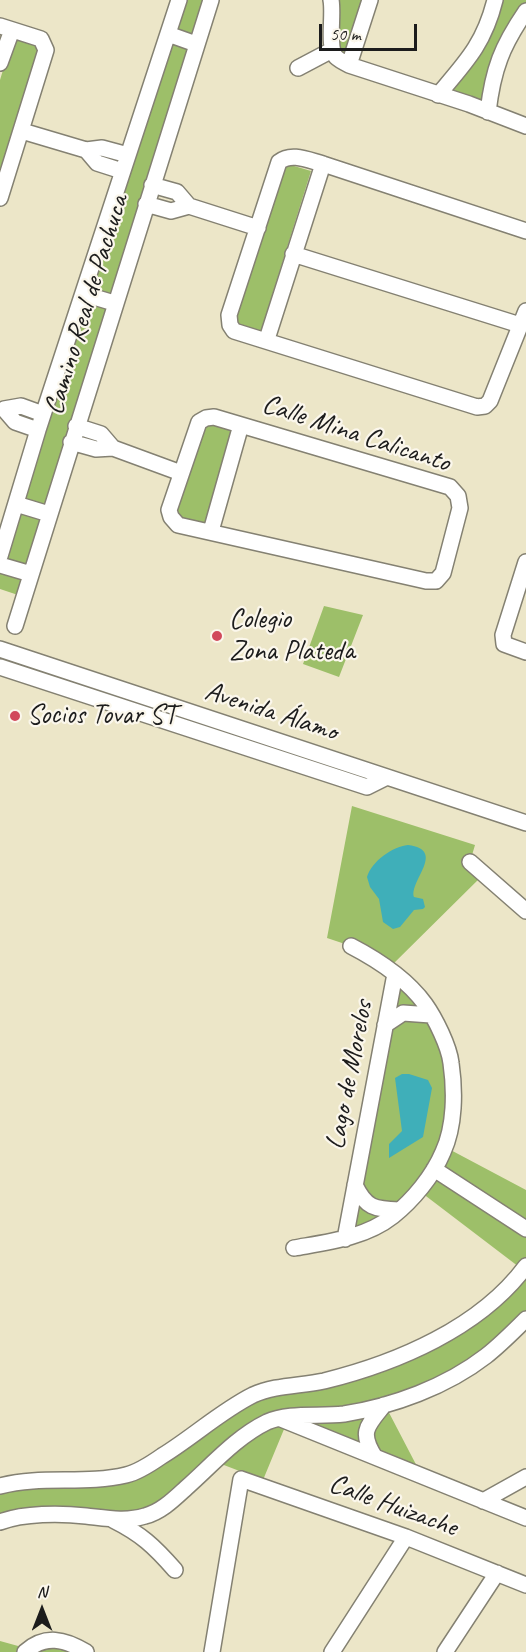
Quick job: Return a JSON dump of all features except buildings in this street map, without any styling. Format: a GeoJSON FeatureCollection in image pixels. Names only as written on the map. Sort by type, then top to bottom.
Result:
{"type":"FeatureCollection","features":[{"type":"Feature","properties":{"kind":"street","name":"Camino Real de Pachuca"},"geometry":{"type":"LineString","coordinates":[[0,556],[43,414],[179,0]]}},
{"type":"Feature","properties":{"kind":"street","name":"Camino Real de Pachuca"},"geometry":{"type":"LineString","coordinates":[[15,626],[210,0]]}},
{"type":"Feature","properties":{"kind":"street"},"geometry":{"type":"LineString","coordinates":[[331,0],[332,50],[336,57],[349,65],[526,126]]}},
{"type":"Feature","properties":{"kind":"street"},"geometry":{"type":"LineString","coordinates":[[349,65],[370,0]]}},
{"type":"Feature","properties":{"kind":"street"},"geometry":{"type":"LineString","coordinates":[[438,95],[472,55],[489,23],[495,0]]}},
{"type":"Feature","properties":{"kind":"street"},"geometry":{"type":"LineString","coordinates":[[488,112],[492,79],[506,42],[526,11]]}},
{"type":"Feature","properties":{"kind":"street"},"geometry":{"type":"LineString","coordinates":[[0,63],[6,28],[41,39],[46,50],[0,198]]}},
{"type":"Feature","properties":{"kind":"street"},"geometry":{"type":"LineString","coordinates":[[168,34],[196,44]]}},
{"type":"Feature","properties":{"kind":"street"},"geometry":{"type":"LineString","coordinates":[[298,68],[332,50]]}},
{"type":"Feature","properties":{"kind":"street"},"geometry":{"type":"LineString","coordinates":[[22,130],[86,150],[102,148],[128,155]]}},
{"type":"Feature","properties":{"kind":"street"},"geometry":{"type":"LineString","coordinates":[[86,150],[97,163],[122,171]]}},
{"type":"Feature","properties":{"kind":"street"},"geometry":{"type":"LineString","coordinates":[[293,254],[523,318],[490,401],[485,406],[477,407],[267,339],[234,331],[229,315],[279,162],[285,157],[322,164],[526,231]]}},
{"type":"Feature","properties":{"kind":"street"},"geometry":{"type":"LineString","coordinates":[[267,339],[322,164]]}},
{"type":"Feature","properties":{"kind":"street"},"geometry":{"type":"LineString","coordinates":[[152,185],[177,192],[189,206],[258,228]]}},
{"type":"Feature","properties":{"kind":"street"},"geometry":{"type":"LineString","coordinates":[[146,204],[171,211],[189,206]]}},
{"type":"Feature","properties":{"kind":"street"},"geometry":{"type":"LineString","coordinates":[[84,294],[114,303]]}},
{"type":"Feature","properties":{"kind":"street"},"geometry":{"type":"LineString","coordinates":[[2,408],[21,406],[43,414]]}},
{"type":"Feature","properties":{"kind":"street"},"geometry":{"type":"LineString","coordinates":[[2,408],[15,422],[38,430]]}},
{"type":"Feature","properties":{"kind":"street","name":"Calle Mina Calicanto"},"geometry":{"type":"LineString","coordinates":[[214,417],[241,425],[450,487],[458,496],[460,508],[443,573],[436,581],[426,581],[178,525],[171,517],[169,510],[200,422],[214,417]]}},
{"type":"Feature","properties":{"kind":"street","name":"Calle Mina Calicanto"},"geometry":{"type":"LineString","coordinates":[[211,531],[241,425]]}},
{"type":"Feature","properties":{"kind":"street"},"geometry":{"type":"LineString","coordinates":[[76,426],[101,434],[113,448]]}},
{"type":"Feature","properties":{"kind":"street"},"geometry":{"type":"LineString","coordinates":[[71,442],[96,450],[113,448],[181,472]]}},
{"type":"Feature","properties":{"kind":"street"},"geometry":{"type":"LineString","coordinates":[[16,504],[49,514]]}},
{"type":"Feature","properties":{"kind":"street"},"geometry":{"type":"LineString","coordinates":[[526,562],[503,635],[504,644],[526,652]]}},
{"type":"Feature","properties":{"kind":"street"},"geometry":{"type":"LineString","coordinates":[[0,565],[31,574]]}},
{"type":"Feature","properties":{"kind":"street","name":"Avenida Álamo"},"geometry":{"type":"LineString","coordinates":[[0,649],[526,823]]}},
{"type":"Feature","properties":{"kind":"street"},"geometry":{"type":"LineString","coordinates":[[0,666],[367,787],[387,777]]}},
{"type":"Feature","properties":{"kind":"street"},"geometry":{"type":"LineString","coordinates":[[470,862],[526,911]]}},
{"type":"Feature","properties":{"kind":"street","name":"Lago de Morelos"},"geometry":{"type":"LineString","coordinates":[[294,1248],[345,1239],[370,1230],[393,1216],[430,1176],[444,1150],[452,1124],[451,1061],[444,1040],[425,1005],[377,959],[351,946]]}},
{"type":"Feature","properties":{"kind":"street","name":"Lago de Morelos"},"geometry":{"type":"LineString","coordinates":[[345,1239],[395,974]]}},
{"type":"Feature","properties":{"kind":"street"},"geometry":{"type":"LineString","coordinates":[[385,1024],[403,1014],[431,1016]]}},
{"type":"Feature","properties":{"kind":"street"},"geometry":{"type":"LineString","coordinates":[[434,1169],[526,1229]]}},
{"type":"Feature","properties":{"kind":"street","name":"Lago de Morelos"},"geometry":{"type":"LineString","coordinates":[[355,1185],[362,1200],[372,1207],[399,1210]]}},
{"type":"Feature","properties":{"kind":"street"},"geometry":{"type":"LineString","coordinates":[[0,1486],[28,1480],[102,1480],[129,1474],[177,1447],[253,1395],[272,1388],[315,1383],[371,1368],[435,1340],[458,1327],[500,1294],[515,1281],[526,1266]]}},
{"type":"Feature","properties":{"kind":"street"},"geometry":{"type":"LineString","coordinates":[[0,1522],[46,1515],[120,1520],[146,1516],[167,1504],[256,1428],[270,1421],[298,1416],[329,1416],[371,1409],[431,1388],[457,1375],[485,1356],[526,1319]]}},
{"type":"Feature","properties":{"kind":"street"},"geometry":{"type":"LineString","coordinates":[[375,1457],[367,1444],[366,1430],[385,1405]]}},
{"type":"Feature","properties":{"kind":"street"},"geometry":{"type":"LineString","coordinates":[[281,1419],[526,1518]]}},
{"type":"Feature","properties":{"kind":"street"},"geometry":{"type":"LineString","coordinates":[[483,1501],[526,1476]]}},
{"type":"Feature","properties":{"kind":"street","name":"Calle Huizache"},"geometry":{"type":"LineString","coordinates":[[212,1652],[241,1479],[406,1537],[526,1585]]}},
{"type":"Feature","properties":{"kind":"street"},"geometry":{"type":"LineString","coordinates":[[110,1518],[137,1532],[157,1549],[175,1570]]}},
{"type":"Feature","properties":{"kind":"street"},"geometry":{"type":"LineString","coordinates":[[332,1652],[406,1537]]}},
{"type":"Feature","properties":{"kind":"street"},"geometry":{"type":"LineString","coordinates":[[445,1652],[497,1573]]}},
{"type":"Feature","properties":{"kind":"street"},"geometry":{"type":"LineString","coordinates":[[25,1652],[34,1644],[59,1640],[72,1643],[86,1652]]}},
{"type":"Feature","properties":{"kind":"green space"},"geometry":{"type":"Polygon","coordinates":[[[179,0],[210,0],[24,597],[0,589],[0,556],[179,0]]]}},
{"type":"Feature","properties":{"kind":"green space"},"geometry":{"type":"Polygon","coordinates":[[[332,0],[370,0],[348,62],[340,58],[332,0]]]}},
{"type":"Feature","properties":{"kind":"green space"},"geometry":{"type":"Polygon","coordinates":[[[495,0],[526,0],[526,11],[506,42],[488,112],[438,95],[472,55],[495,0]]]}},
{"type":"Feature","properties":{"kind":"green space"},"geometry":{"type":"Polygon","coordinates":[[[13,37],[41,46],[0,175],[0,80],[13,37]]]}},
{"type":"Feature","properties":{"kind":"green space"},"geometry":{"type":"Polygon","coordinates":[[[284,163],[311,171],[261,331],[232,324],[284,163]]]}},
{"type":"Feature","properties":{"kind":"green space"},"geometry":{"type":"Polygon","coordinates":[[[203,422],[231,430],[204,526],[173,516],[203,422]]]}},
{"type":"Feature","properties":{"kind":"green space"},"geometry":{"type":"Polygon","coordinates":[[[324,606],[363,615],[339,677],[303,664],[324,606]]]}},
{"type":"Feature","properties":{"kind":"green space"},"geometry":{"type":"Polygon","coordinates":[[[352,806],[475,845],[470,862],[484,874],[388,969],[351,946],[327,938],[352,806]]]}},
{"type":"Feature","properties":{"kind":"green space"},"geometry":{"type":"Polygon","coordinates":[[[401,979],[451,1061],[445,1147],[526,1190],[526,1319],[485,1356],[385,1405],[422,1476],[287,1422],[263,1480],[216,1462],[145,1516],[0,1522],[0,1486],[129,1474],[227,1412],[292,1386],[435,1340],[523,1270],[418,1190],[393,1216],[345,1239],[401,979]]]}},
{"type":"Feature","properties":{"kind":"green space"},"geometry":{"type":"Polygon","coordinates":[[[0,1641],[29,1649],[34,1644],[86,1652],[0,1652],[0,1641]]]}},
{"type":"Feature","properties":{"kind":"water"},"geometry":{"type":"Polygon","coordinates":[[[408,845],[419,848],[425,853],[424,867],[416,883],[414,897],[423,899],[425,907],[414,910],[400,927],[393,929],[383,922],[379,899],[370,887],[367,877],[373,866],[383,856],[408,845]]]}},
{"type":"Feature","properties":{"kind":"water"},"geometry":{"type":"Polygon","coordinates":[[[402,1074],[428,1080],[432,1088],[423,1137],[389,1158],[389,1144],[402,1131],[395,1078],[402,1074]]]}},
{"type":"Feature","properties":{"kind":"place","name":"Colegio Zona Plateda"},"geometry":{"type":"Point","coordinates":[217,636]}},
{"type":"Feature","properties":{"kind":"place","name":"Socios Tovar ST"},"geometry":{"type":"Point","coordinates":[15,716]}}]}
